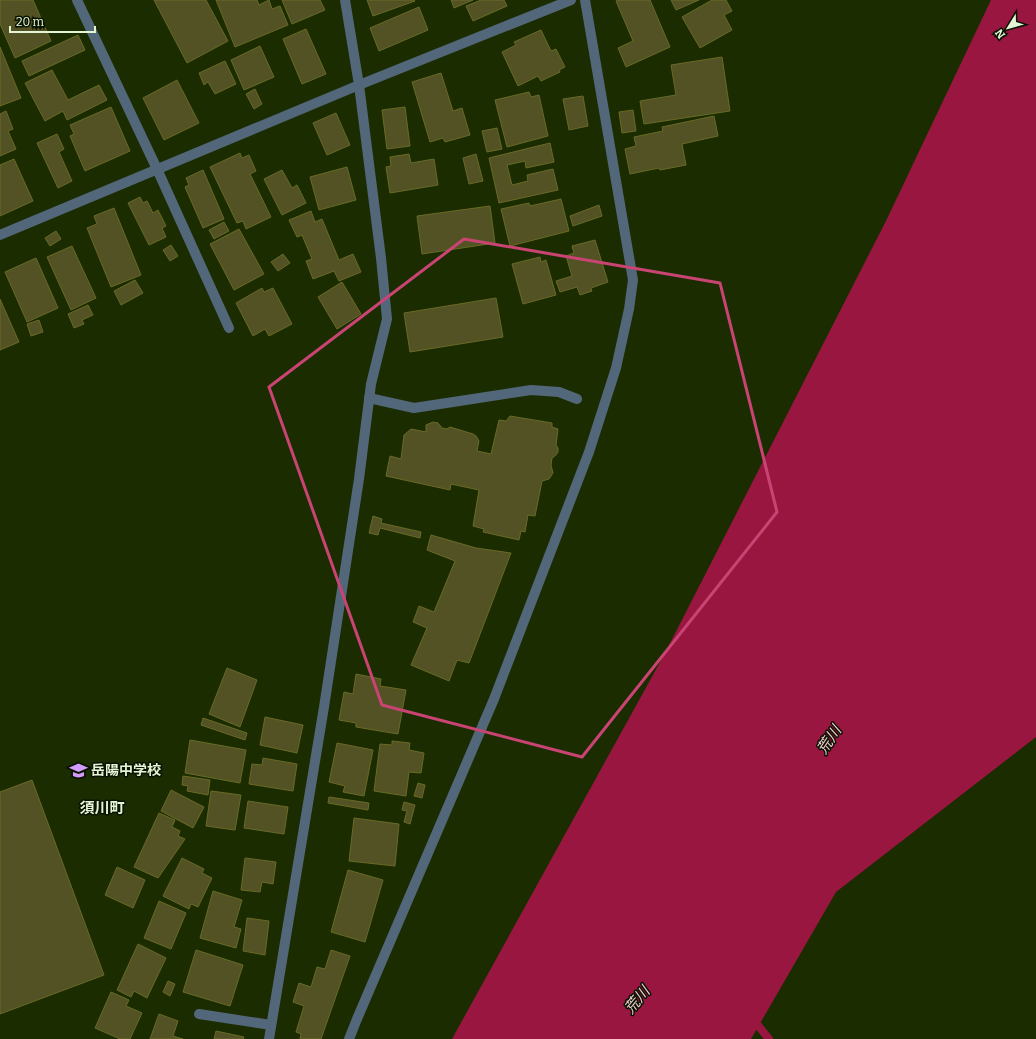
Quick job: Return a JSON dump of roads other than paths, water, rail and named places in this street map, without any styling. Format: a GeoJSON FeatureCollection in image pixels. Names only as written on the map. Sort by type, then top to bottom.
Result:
{"type":"FeatureCollection","features":[{"type":"Feature","properties":{"kind":"street"},"geometry":{"type":"LineString","coordinates":[[77,0],[230,328]]}},
{"type":"Feature","properties":{"kind":"street"},"geometry":{"type":"LineString","coordinates":[[269,1039],[324,707],[359,479],[371,384],[387,319],[381,258],[359,85],[345,0]]}},
{"type":"Feature","properties":{"kind":"street"},"geometry":{"type":"LineString","coordinates":[[0,235],[359,85],[571,0]]}},
{"type":"Feature","properties":{"kind":"street"},"geometry":{"type":"LineString","coordinates":[[349,1039],[494,699],[589,452],[616,368],[630,309],[633,280],[585,0]]}},
{"type":"Feature","properties":{"kind":"street"},"geometry":{"type":"LineString","coordinates":[[369,398],[414,408],[531,390],[559,392],[577,399]]}},
{"type":"Feature","properties":{"kind":"street"},"geometry":{"type":"LineString","coordinates":[[199,1014],[271,1025]]}},
{"type":"Feature","properties":{"kind":"water","name":"荒川"},"geometry":{"type":"Polygon","coordinates":[[[991,0],[1036,0],[1036,737],[836,892],[751,1039],[452,1039],[664,655],[886,221],[991,0]]]}},
{"type":"Feature","properties":{"kind":"waterway"},"geometry":{"type":"LineString","coordinates":[[752,1018],[769,1039]]}},
{"type":"Feature","properties":{"kind":"place","name":"岳陽中学校"},"geometry":{"type":"Point","coordinates":[78,770]}},
{"type":"Feature","properties":{"kind":"district","name":"須川町"},"geometry":{"type":"Point","coordinates":[102,808]}}]}
